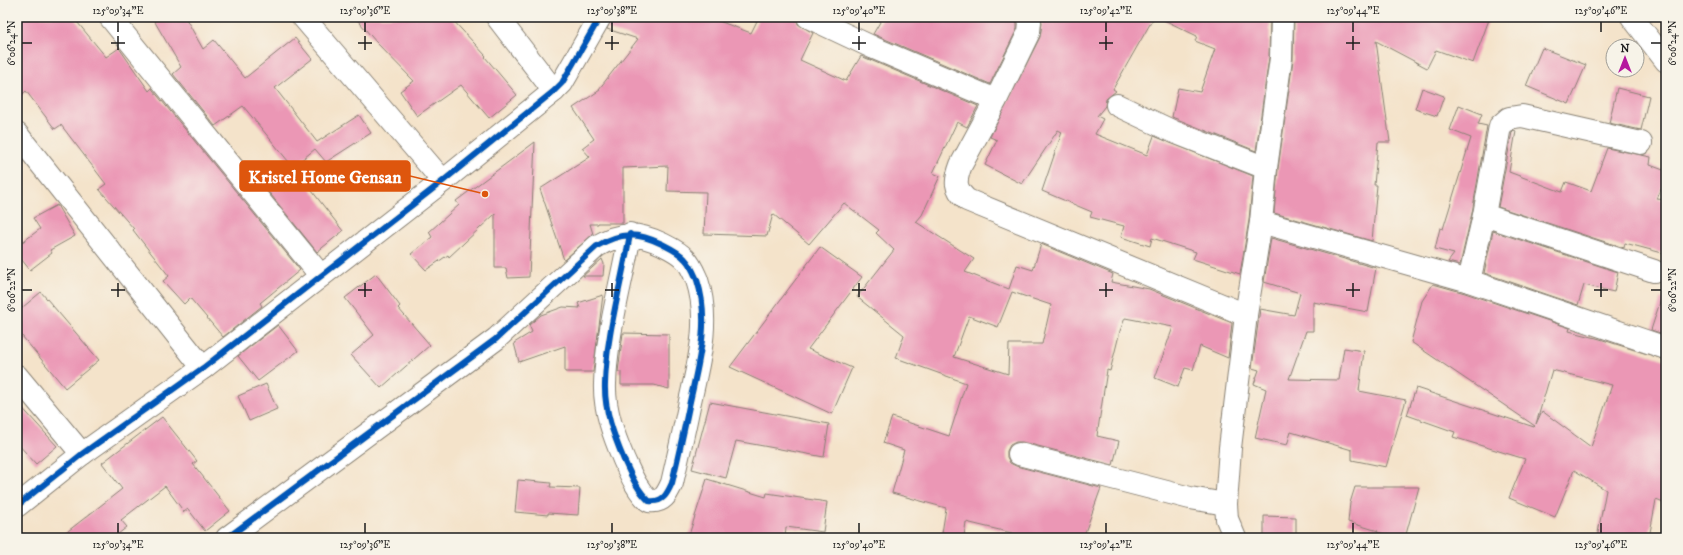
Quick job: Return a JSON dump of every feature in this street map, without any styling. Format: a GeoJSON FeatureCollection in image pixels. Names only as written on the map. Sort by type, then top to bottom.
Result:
{"type":"FeatureCollection","features":[{"type":"Feature","properties":{"kind":"street"},"geometry":{"type":"LineString","coordinates":[[110,17],[321,276]]}},
{"type":"Feature","properties":{"kind":"street"},"geometry":{"type":"LineString","coordinates":[[303,17],[443,181]]}},
{"type":"Feature","properties":{"kind":"street"},"geometry":{"type":"LineString","coordinates":[[497,17],[554,91]]}},
{"type":"Feature","properties":{"kind":"street"},"geometry":{"type":"LineString","coordinates":[[17,506],[82,454],[203,368],[443,181],[554,91],[562,83],[574,64],[600,17]]}},
{"type":"Feature","properties":{"kind":"street"},"geometry":{"type":"LineString","coordinates":[[808,17],[874,48],[996,100]]}},
{"type":"Feature","properties":{"kind":"street"},"geometry":{"type":"LineString","coordinates":[[1028,17],[1030,22],[1029,32],[996,100],[961,165],[956,184],[959,192],[967,200],[1246,315]]}},
{"type":"Feature","properties":{"kind":"street"},"geometry":{"type":"LineString","coordinates":[[1227,525],[1230,448],[1246,315],[1261,222],[1266,168],[1281,58],[1282,17]]}},
{"type":"Feature","properties":{"kind":"street"},"geometry":{"type":"LineString","coordinates":[[1632,17],[1666,61]]}},
{"type":"Feature","properties":{"kind":"street"},"geometry":{"type":"LineString","coordinates":[[1117,105],[1174,132],[1266,168]]}},
{"type":"Feature","properties":{"kind":"street"},"geometry":{"type":"LineString","coordinates":[[1469,281],[1484,215],[1500,126],[1509,118],[1522,116],[1641,143]]}},
{"type":"Feature","properties":{"kind":"street"},"geometry":{"type":"LineString","coordinates":[[17,134],[203,368]]}},
{"type":"Feature","properties":{"kind":"street"},"geometry":{"type":"LineString","coordinates":[[1484,215],[1654,271]]}},
{"type":"Feature","properties":{"kind":"street"},"geometry":{"type":"LineString","coordinates":[[1261,222],[1469,281],[1666,348]]}},
{"type":"Feature","properties":{"kind":"street"},"geometry":{"type":"LineString","coordinates":[[227,538],[496,339],[597,246],[611,238],[630,234],[650,238],[673,249],[686,259],[694,272],[701,292],[704,319],[702,349],[672,483],[668,493],[662,500],[656,502],[649,501],[638,489],[618,445],[607,410],[605,385],[607,358],[630,234]]}},
{"type":"Feature","properties":{"kind":"street"},"geometry":{"type":"LineString","coordinates":[[17,376],[82,454]]}},
{"type":"Feature","properties":{"kind":"street"},"geometry":{"type":"LineString","coordinates":[[1019,454],[1190,498],[1227,525]]}},
{"type":"Feature","properties":{"kind":"building"},"geometry":{"type":"Polygon","coordinates":[[[17,17],[73,17],[106,57],[119,48],[149,91],[152,88],[300,270],[260,303],[262,306],[223,337],[190,298],[184,304],[163,281],[169,276],[133,230],[134,229],[99,189],[106,184],[61,125],[55,129],[26,91],[17,99],[17,17]]]}},
{"type":"Feature","properties":{"kind":"building"},"geometry":{"type":"Polygon","coordinates":[[[152,17],[185,17],[203,49],[214,40],[245,78],[295,38],[312,59],[275,88],[317,142],[359,115],[371,133],[326,162],[315,149],[293,167],[243,106],[215,126],[173,74],[181,67],[152,17]]]}},
{"type":"Feature","properties":{"kind":"building"},"geometry":{"type":"Polygon","coordinates":[[[355,17],[450,17],[486,56],[485,57],[517,95],[489,118],[461,85],[417,116],[400,91],[414,81],[376,42],[355,17]]]}},
{"type":"Feature","properties":{"kind":"building"},"geometry":{"type":"Polygon","coordinates":[[[612,17],[708,17],[751,33],[759,17],[796,17],[798,24],[813,33],[800,60],[846,81],[861,56],[978,106],[967,127],[957,122],[933,173],[940,176],[922,215],[916,222],[974,259],[965,272],[1009,289],[1017,265],[1033,270],[1041,244],[1113,274],[1111,282],[1149,289],[1232,323],[1228,358],[1200,346],[1193,370],[1185,368],[1178,387],[1155,378],[1173,327],[1125,318],[1120,331],[1110,371],[1107,370],[1097,436],[1119,441],[1113,465],[1022,442],[1016,442],[1010,445],[1007,451],[1007,457],[1010,463],[1016,466],[1101,488],[1083,538],[1033,538],[966,522],[964,536],[942,533],[946,508],[892,493],[904,450],[883,443],[892,417],[949,436],[966,383],[896,358],[904,335],[857,297],[894,250],[876,233],[879,230],[844,203],[809,244],[773,214],[767,236],[704,234],[706,192],[667,191],[668,166],[623,168],[623,223],[590,224],[593,234],[564,260],[540,189],[590,157],[582,148],[594,139],[573,108],[600,90],[599,89],[638,39],[607,29],[612,17]],[[1012,292],[998,327],[969,316],[954,357],[1008,374],[1009,344],[1042,344],[1051,305],[1012,292]]]}},
{"type":"Feature","properties":{"kind":"building"},"geometry":{"type":"Polygon","coordinates":[[[883,17],[1016,17],[1017,29],[990,84],[873,34],[883,17]]]}},
{"type":"Feature","properties":{"kind":"building"},"geometry":{"type":"Polygon","coordinates":[[[1041,17],[1154,17],[1113,89],[1116,91],[1106,99],[1105,106],[1097,116],[1103,119],[1095,134],[1147,155],[1154,136],[1253,176],[1249,220],[1240,274],[1193,259],[1196,252],[1152,238],[1150,246],[1121,237],[1124,226],[1090,217],[1092,212],[1042,191],[1062,132],[1058,130],[1022,184],[985,165],[997,140],[990,137],[1040,37],[1042,23],[1041,17]]]}},
{"type":"Feature","properties":{"kind":"building"},"geometry":{"type":"Polygon","coordinates":[[[1158,17],[1270,17],[1269,57],[1256,151],[1172,117],[1178,88],[1200,92],[1215,49],[1195,41],[1197,36],[1158,17]]]}},
{"type":"Feature","properties":{"kind":"building"},"geometry":{"type":"Polygon","coordinates":[[[1294,17],[1490,17],[1473,63],[1436,50],[1427,68],[1376,41],[1390,142],[1378,142],[1374,185],[1377,185],[1372,241],[1274,213],[1278,169],[1293,60],[1294,17]]]}},
{"type":"Feature","properties":{"kind":"building"},"geometry":{"type":"Polygon","coordinates":[[[1542,48],[1586,65],[1569,104],[1526,86],[1542,48]]]}},
{"type":"Feature","properties":{"kind":"building"},"geometry":{"type":"Polygon","coordinates":[[[1422,88],[1444,96],[1437,116],[1415,109],[1422,88]]]}},
{"type":"Feature","properties":{"kind":"building"},"geometry":{"type":"Polygon","coordinates":[[[1617,88],[1649,96],[1641,130],[1609,123],[1617,88]]]}},
{"type":"Feature","properties":{"kind":"building"},"geometry":{"type":"Polygon","coordinates":[[[1459,105],[1482,114],[1478,124],[1487,126],[1472,213],[1460,265],[1448,262],[1454,254],[1435,249],[1440,228],[1443,229],[1471,138],[1450,130],[1459,105]]]}},
{"type":"Feature","properties":{"kind":"building"},"geometry":{"type":"Polygon","coordinates":[[[1514,130],[1516,131],[1509,172],[1562,192],[1566,182],[1591,191],[1607,148],[1651,157],[1650,165],[1666,171],[1666,178],[1657,199],[1666,200],[1666,254],[1625,243],[1624,248],[1498,207],[1512,132],[1514,130]]]}},
{"type":"Feature","properties":{"kind":"building"},"geometry":{"type":"Polygon","coordinates":[[[535,142],[529,277],[508,278],[506,268],[495,268],[495,214],[449,257],[448,255],[426,270],[411,254],[432,237],[429,232],[459,205],[456,201],[535,142]]]}},
{"type":"Feature","properties":{"kind":"building"},"geometry":{"type":"Polygon","coordinates":[[[295,169],[343,231],[317,252],[267,190],[295,169]]]}},
{"type":"Feature","properties":{"kind":"building"},"geometry":{"type":"Polygon","coordinates":[[[57,205],[75,236],[50,250],[52,253],[30,270],[17,254],[17,246],[40,229],[33,218],[57,205]]]}},
{"type":"Feature","properties":{"kind":"building"},"geometry":{"type":"Polygon","coordinates":[[[1493,231],[1618,272],[1614,292],[1584,285],[1578,305],[1484,273],[1493,231]]]}},
{"type":"Feature","properties":{"kind":"building"},"geometry":{"type":"Polygon","coordinates":[[[1271,238],[1376,268],[1368,312],[1313,302],[1313,331],[1306,331],[1289,379],[1339,380],[1344,348],[1364,351],[1359,391],[1406,400],[1386,467],[1352,460],[1352,450],[1291,432],[1287,445],[1255,438],[1266,389],[1254,384],[1259,370],[1252,368],[1260,309],[1294,315],[1300,293],[1264,282],[1271,238]]]}},
{"type":"Feature","properties":{"kind":"building"},"geometry":{"type":"Polygon","coordinates":[[[820,247],[862,277],[808,349],[852,368],[832,414],[730,367],[820,247]]]}},
{"type":"Feature","properties":{"kind":"building"},"geometry":{"type":"Polygon","coordinates":[[[602,259],[604,264],[603,276],[583,276],[602,259]]]}},
{"type":"Feature","properties":{"kind":"building"},"geometry":{"type":"Polygon","coordinates":[[[376,274],[400,306],[398,308],[430,345],[381,388],[351,355],[374,335],[345,298],[376,274]]]}},
{"type":"Feature","properties":{"kind":"building"},"geometry":{"type":"Polygon","coordinates":[[[1433,284],[1465,293],[1570,328],[1569,331],[1600,339],[1666,360],[1666,504],[1656,500],[1649,538],[1597,538],[1606,490],[1574,470],[1555,517],[1509,498],[1525,459],[1453,437],[1455,432],[1407,415],[1416,388],[1534,427],[1535,426],[1411,342],[1422,301],[1433,284]],[[1552,370],[1536,424],[1542,411],[1591,447],[1612,385],[1552,370]]]}},
{"type":"Feature","properties":{"kind":"building"},"geometry":{"type":"Polygon","coordinates":[[[41,292],[99,360],[65,388],[17,330],[17,312],[41,292]]]}},
{"type":"Feature","properties":{"kind":"building"},"geometry":{"type":"Polygon","coordinates":[[[603,295],[593,372],[565,372],[565,346],[519,362],[514,343],[532,332],[529,325],[541,315],[563,307],[580,308],[578,303],[603,295]]]}},
{"type":"Feature","properties":{"kind":"building"},"geometry":{"type":"Polygon","coordinates":[[[1661,299],[1666,300],[1666,335],[1651,330],[1661,299]]]}},
{"type":"Feature","properties":{"kind":"building"},"geometry":{"type":"Polygon","coordinates":[[[278,325],[298,351],[258,381],[238,356],[278,325]]]}},
{"type":"Feature","properties":{"kind":"building"},"geometry":{"type":"Polygon","coordinates":[[[623,333],[669,334],[669,389],[654,385],[621,385],[621,372],[618,372],[623,333]]]}},
{"type":"Feature","properties":{"kind":"building"},"geometry":{"type":"Polygon","coordinates":[[[266,384],[277,409],[249,421],[238,396],[266,384]]]}},
{"type":"Feature","properties":{"kind":"building"},"geometry":{"type":"Polygon","coordinates":[[[17,402],[57,446],[36,464],[17,443],[17,402]]]}},
{"type":"Feature","properties":{"kind":"building"},"geometry":{"type":"Polygon","coordinates":[[[710,402],[829,424],[824,457],[736,441],[726,478],[692,469],[710,402]]]}},
{"type":"Feature","properties":{"kind":"building"},"geometry":{"type":"Polygon","coordinates":[[[162,417],[197,461],[193,464],[230,511],[205,531],[188,509],[184,512],[165,486],[121,520],[127,527],[113,538],[59,538],[122,489],[102,463],[162,417]]]}},
{"type":"Feature","properties":{"kind":"building"},"geometry":{"type":"Polygon","coordinates":[[[707,479],[766,497],[767,493],[827,502],[823,532],[786,527],[785,538],[688,538],[707,479]]]}},
{"type":"Feature","properties":{"kind":"building"},"geometry":{"type":"Polygon","coordinates":[[[518,480],[551,483],[550,487],[580,488],[578,515],[548,513],[548,515],[515,512],[518,480]]]}},
{"type":"Feature","properties":{"kind":"building"},"geometry":{"type":"Polygon","coordinates":[[[1355,487],[1419,487],[1405,538],[1398,538],[1348,522],[1350,503],[1355,487]]]}},
{"type":"Feature","properties":{"kind":"building"},"geometry":{"type":"Polygon","coordinates":[[[1264,516],[1296,517],[1296,538],[1264,538],[1264,516]]]}},
{"type":"Feature","properties":{"kind":"cycle path"},"geometry":{"type":"LineString","coordinates":[[17,506],[82,454],[203,368],[443,181],[554,91],[562,83],[600,17]]}},
{"type":"Feature","properties":{"kind":"cycle path"},"geometry":{"type":"LineString","coordinates":[[227,538],[496,339],[597,246],[614,238],[629,235],[637,236],[645,237],[680,254],[692,269],[697,280],[701,296],[703,312],[702,343],[672,483],[664,497],[658,501],[649,501],[641,492],[624,460],[610,423],[606,403],[605,384],[608,347],[627,252],[630,234]]}},
{"type":"Feature","properties":{"kind":"place","name":"Kristel Home Gensan"},"geometry":{"type":"Point","coordinates":[485,194]}}]}
